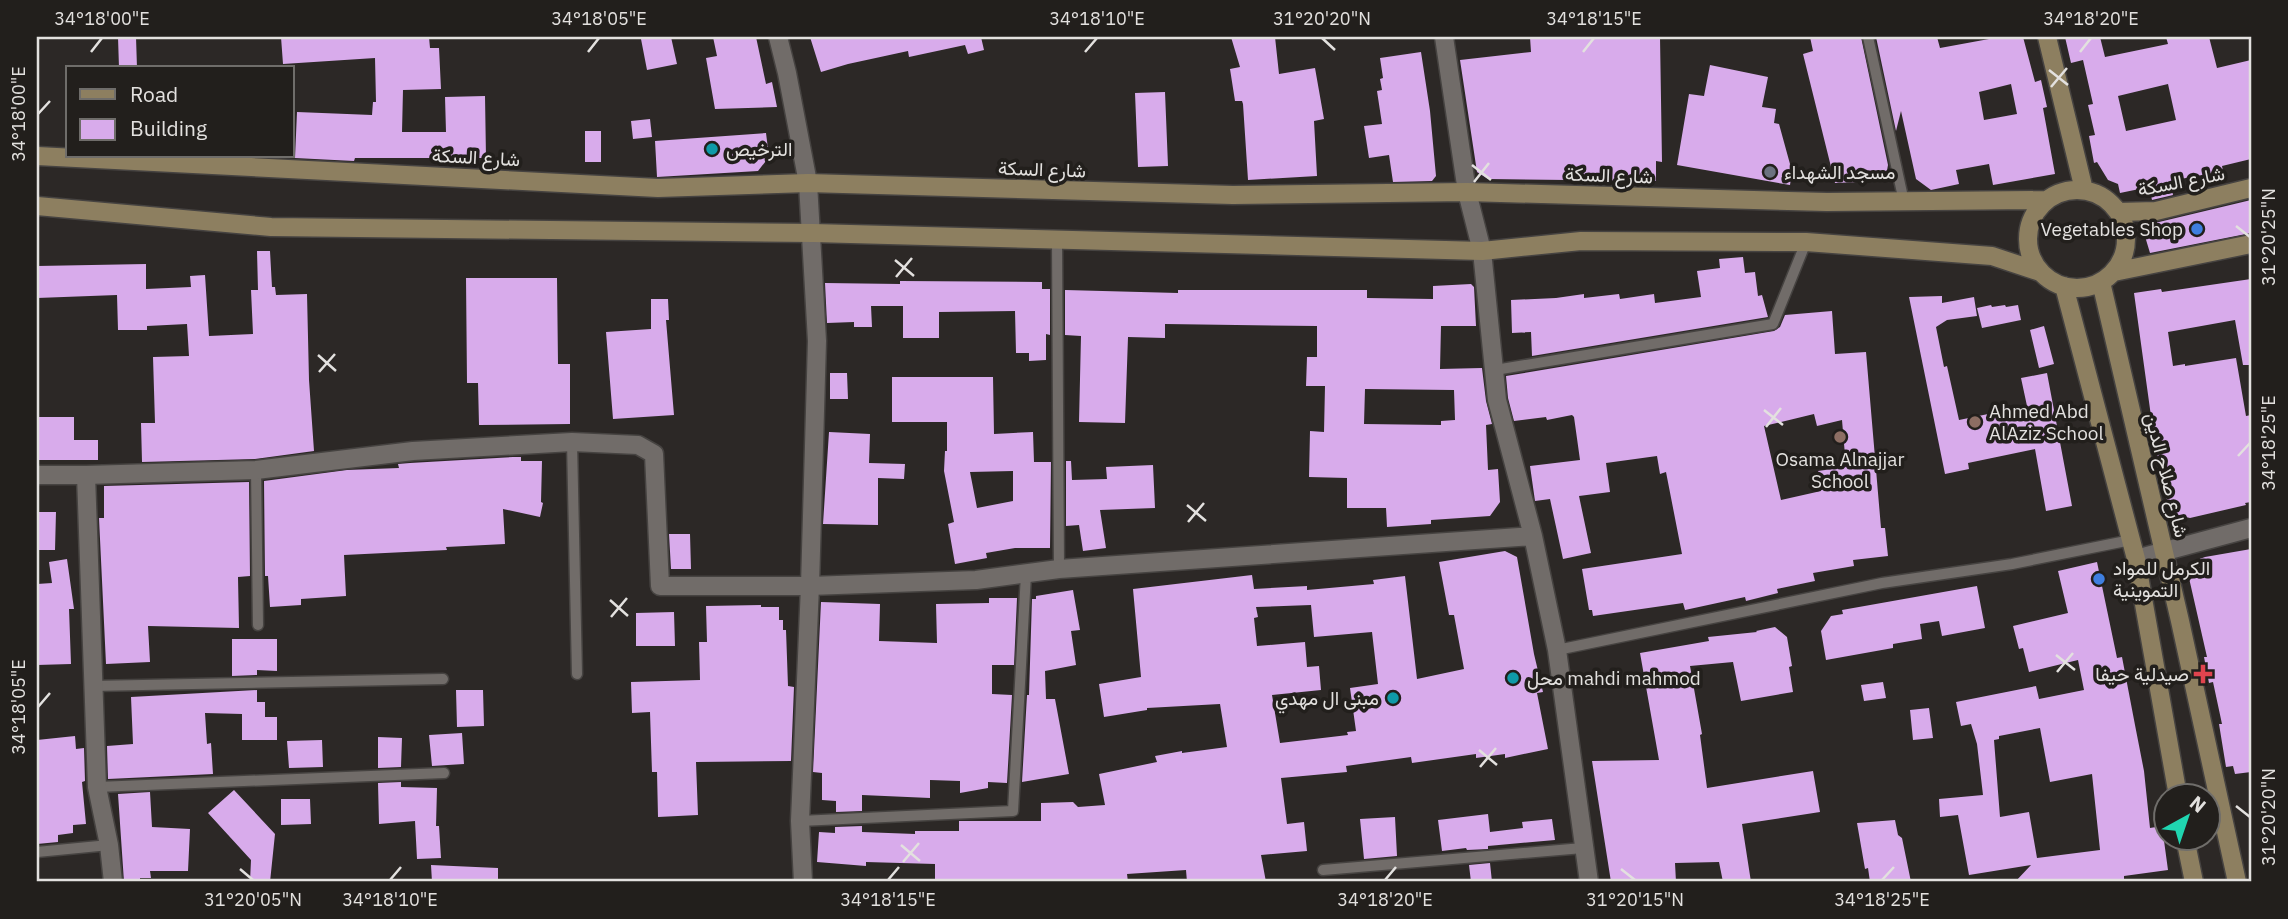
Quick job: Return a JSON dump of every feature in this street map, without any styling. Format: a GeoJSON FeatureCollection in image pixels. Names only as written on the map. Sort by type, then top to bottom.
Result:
{"type":"FeatureCollection","features":[{"type":"Feature","properties":{"kind":"main road"},"geometry":{"type":"LineString","coordinates":[[2047,37],[2084,190]]}},
{"type":"Feature","properties":{"kind":"main road","name":"شارع السكة"},"geometry":{"type":"LineString","coordinates":[[37,156],[66,157]]}},
{"type":"Feature","properties":{"kind":"main road","name":"شارع السكة"},"geometry":{"type":"LineString","coordinates":[[76,158],[658,188],[808,183],[1233,195],[1467,192],[1734,200],[2046,200]]}},
{"type":"Feature","properties":{"kind":"main road","name":"شارع السكة"},"geometry":{"type":"LineString","coordinates":[[2118,212],[2156,211],[2251,188]]}},
{"type":"Feature","properties":{"kind":"main road"},"geometry":{"type":"LineString","coordinates":[[2108,277],[2123,258],[2127,243],[2125,227],[2118,212],[2107,200],[2084,190],[2060,193],[2046,200],[2035,213],[2029,228],[2028,244],[2032,260],[2040,272],[2054,283],[2064,286],[2086,288],[2108,277],[2251,244]]}},
{"type":"Feature","properties":{"kind":"main road"},"geometry":{"type":"LineString","coordinates":[[37,206],[271,228],[813,233],[1482,251],[1581,241],[1806,242],[1992,256],[2040,272]]}},
{"type":"Feature","properties":{"kind":"main road","name":"شارع صلاح الدين"},"geometry":{"type":"LineString","coordinates":[[2108,277],[2164,553],[2237,882]]}},
{"type":"Feature","properties":{"kind":"main road"},"geometry":{"type":"LineString","coordinates":[[2064,286],[2136,559],[2176,782]]}},
{"type":"Feature","properties":{"kind":"main road"},"geometry":{"type":"LineString","coordinates":[[2188,852],[2194,882]]}},
{"type":"Feature","properties":{"kind":"street"},"geometry":{"type":"LineString","coordinates":[[778,37],[808,183],[813,233],[817,341],[800,821],[803,882]]}},
{"type":"Feature","properties":{"kind":"street"},"geometry":{"type":"LineString","coordinates":[[1444,37],[1467,192],[1482,251],[1497,401],[1533,536],[1557,650],[1589,882]]}},
{"type":"Feature","properties":{"kind":"street"},"geometry":{"type":"LineString","coordinates":[[37,475],[256,470],[413,451],[572,442],[638,445],[654,454],[660,586],[810,586],[975,580],[1059,569],[1533,536]]}},
{"type":"Feature","properties":{"kind":"street"},"geometry":{"type":"LineString","coordinates":[[86,475],[97,788],[109,845],[113,882]]}},
{"type":"Feature","properties":{"kind":"street"},"geometry":{"type":"LineString","coordinates":[[2136,559],[2251,528]]}},
{"type":"Feature","properties":{"kind":"lane"},"geometry":{"type":"LineString","coordinates":[[1868,37],[1904,202]]}},
{"type":"Feature","properties":{"kind":"lane"},"geometry":{"type":"LineString","coordinates":[[1057,240],[1059,569]]}},
{"type":"Feature","properties":{"kind":"lane"},"geometry":{"type":"LineString","coordinates":[[1495,370],[1773,324],[1806,242]]}},
{"type":"Feature","properties":{"kind":"lane"},"geometry":{"type":"LineString","coordinates":[[572,442],[577,674]]}},
{"type":"Feature","properties":{"kind":"lane"},"geometry":{"type":"LineString","coordinates":[[256,470],[258,625]]}},
{"type":"Feature","properties":{"kind":"lane"},"geometry":{"type":"LineString","coordinates":[[1557,650],[1882,583],[2012,564],[2131,540]]}},
{"type":"Feature","properties":{"kind":"lane"},"geometry":{"type":"LineString","coordinates":[[800,821],[1013,811],[1026,574]]}},
{"type":"Feature","properties":{"kind":"lane"},"geometry":{"type":"LineString","coordinates":[[92,686],[443,679]]}},
{"type":"Feature","properties":{"kind":"lane"},"geometry":{"type":"LineString","coordinates":[[97,788],[444,773]]}},
{"type":"Feature","properties":{"kind":"lane"},"geometry":{"type":"LineString","coordinates":[[37,852],[109,845]]}},
{"type":"Feature","properties":{"kind":"lane"},"geometry":{"type":"LineString","coordinates":[[1323,870],[1583,848]]}},
{"type":"Feature","properties":{"kind":"building"},"geometry":{"type":"Polygon","coordinates":[[[118,37],[136,37],[137,66],[119,66],[118,37]]]}},
{"type":"Feature","properties":{"kind":"building"},"geometry":{"type":"Polygon","coordinates":[[[281,37],[429,37],[430,48],[439,48],[441,89],[403,90],[402,132],[446,132],[445,97],[485,96],[486,158],[355,158],[354,161],[295,158],[297,112],[372,115],[373,102],[376,102],[375,58],[283,64],[281,37]]]}},
{"type":"Feature","properties":{"kind":"building"},"geometry":{"type":"Polygon","coordinates":[[[671,37],[677,64],[647,70],[641,39],[671,37]]]}},
{"type":"Feature","properties":{"kind":"building"},"geometry":{"type":"Polygon","coordinates":[[[713,37],[756,37],[766,84],[772,82],[777,107],[715,109],[706,58],[717,56],[713,37]]]}},
{"type":"Feature","properties":{"kind":"building"},"geometry":{"type":"Polygon","coordinates":[[[810,37],[981,37],[984,50],[968,54],[965,45],[909,57],[908,51],[821,72],[810,37]]]}},
{"type":"Feature","properties":{"kind":"building"},"geometry":{"type":"Polygon","coordinates":[[[1231,37],[1275,37],[1279,74],[1315,68],[1324,119],[1314,121],[1317,176],[1248,180],[1243,104],[1242,101],[1235,101],[1230,69],[1240,67],[1231,37]]]}},
{"type":"Feature","properties":{"kind":"building"},"geometry":{"type":"Polygon","coordinates":[[[1530,37],[1660,37],[1662,162],[1656,161],[1656,181],[1488,179],[1477,172],[1460,60],[1531,52],[1530,37]]]}},
{"type":"Feature","properties":{"kind":"building"},"geometry":{"type":"Polygon","coordinates":[[[1810,37],[1861,37],[1888,165],[1886,176],[1881,181],[1835,183],[1803,54],[1813,51],[1810,37]]]}},
{"type":"Feature","properties":{"kind":"building"},"geometry":{"type":"Polygon","coordinates":[[[1876,37],[1937,37],[1940,48],[1989,39],[1988,37],[2023,37],[2035,82],[2041,80],[2047,107],[2043,108],[2055,174],[1993,185],[1989,164],[1956,170],[1959,184],[1931,190],[1916,179],[1901,111],[1896,131],[1876,37]],[[2011,84],[1979,92],[1984,120],[2017,114],[2011,84]]]}},
{"type":"Feature","properties":{"kind":"building"},"geometry":{"type":"Polygon","coordinates":[[[2065,37],[2100,37],[2105,57],[2168,44],[2166,37],[2209,37],[2217,68],[2251,60],[2251,159],[2222,166],[2223,171],[2170,181],[2173,195],[2152,200],[2149,187],[2120,193],[2118,184],[2108,180],[2097,162],[2094,163],[2089,136],[2095,135],[2088,105],[2093,104],[2083,60],[2071,63],[2065,37]],[[2168,84],[2118,96],[2126,131],[2176,120],[2168,84]]]}},
{"type":"Feature","properties":{"kind":"building"},"geometry":{"type":"Polygon","coordinates":[[[1421,52],[1436,176],[1432,181],[1393,182],[1389,155],[1369,158],[1364,126],[1382,124],[1377,91],[1382,90],[1380,58],[1421,52]]]}},
{"type":"Feature","properties":{"kind":"building"},"geometry":{"type":"Polygon","coordinates":[[[1710,65],[1768,77],[1762,107],[1776,109],[1774,123],[1779,124],[1790,164],[1793,165],[1790,185],[1677,165],[1689,94],[1704,96],[1710,65]]]}},
{"type":"Feature","properties":{"kind":"building"},"geometry":{"type":"Polygon","coordinates":[[[1165,92],[1168,166],[1138,167],[1135,93],[1165,92]]]}},
{"type":"Feature","properties":{"kind":"building"},"geometry":{"type":"Polygon","coordinates":[[[650,119],[652,137],[633,139],[631,121],[650,119]]]}},
{"type":"Feature","properties":{"kind":"building"},"geometry":{"type":"Polygon","coordinates":[[[585,131],[601,131],[601,162],[585,162],[585,131]]]}},
{"type":"Feature","properties":{"kind":"building","name":"الترخيص"},"geometry":{"type":"Polygon","coordinates":[[[766,133],[769,157],[758,171],[657,177],[655,141],[766,133]]]}},
{"type":"Feature","properties":{"kind":"building","name":"Vegetables Shop"},"geometry":{"type":"Polygon","coordinates":[[[2251,200],[2251,233],[2150,253],[2141,223],[2159,222],[2251,200]]]}},
{"type":"Feature","properties":{"kind":"building"},"geometry":{"type":"Polygon","coordinates":[[[257,251],[270,251],[272,287],[275,287],[276,295],[307,294],[314,451],[255,459],[142,462],[141,423],[155,423],[153,357],[189,356],[187,324],[147,326],[147,330],[118,330],[117,295],[37,298],[37,266],[146,264],[146,289],[191,287],[190,276],[205,275],[209,336],[253,334],[251,290],[258,290],[257,251]]]}},
{"type":"Feature","properties":{"kind":"building"},"geometry":{"type":"Polygon","coordinates":[[[1743,257],[1745,273],[1755,272],[1758,296],[1762,295],[1768,317],[1532,356],[1531,332],[1512,333],[1511,300],[1584,294],[1584,298],[1619,294],[1620,299],[1654,294],[1655,303],[1701,297],[1697,271],[1720,268],[1719,259],[1743,257]]]}},
{"type":"Feature","properties":{"kind":"building"},"geometry":{"type":"Polygon","coordinates":[[[466,278],[557,278],[558,364],[570,364],[570,424],[479,425],[478,383],[467,383],[466,278]]]}},
{"type":"Feature","properties":{"kind":"building"},"geometry":{"type":"Polygon","coordinates":[[[2251,279],[2251,365],[2243,365],[2235,320],[2168,332],[2173,366],[2236,358],[2246,416],[2251,415],[2251,502],[2190,518],[2177,515],[2168,507],[2154,438],[2134,293],[2161,289],[2162,292],[2251,279]]]}},
{"type":"Feature","properties":{"kind":"building"},"geometry":{"type":"Polygon","coordinates":[[[900,281],[1042,282],[1042,289],[1050,289],[1050,335],[1046,334],[1046,360],[1029,361],[1029,353],[1016,353],[1015,311],[939,312],[939,338],[903,338],[903,306],[871,306],[872,327],[854,327],[854,322],[827,323],[825,283],[900,284],[900,281]]]}},
{"type":"Feature","properties":{"kind":"building"},"geometry":{"type":"Polygon","coordinates":[[[1471,284],[1474,287],[1476,326],[1441,326],[1440,369],[1482,368],[1492,424],[1486,425],[1488,470],[1498,469],[1500,502],[1490,516],[1431,520],[1431,524],[1387,527],[1386,508],[1347,508],[1347,478],[1309,477],[1310,431],[1324,432],[1325,386],[1306,386],[1307,357],[1317,357],[1317,326],[1165,324],[1165,338],[1128,337],[1125,423],[1079,422],[1081,336],[1065,335],[1065,290],[1178,293],[1178,290],[1367,290],[1367,298],[1433,299],[1433,286],[1471,284]],[[1365,389],[1364,424],[1441,425],[1441,421],[1455,420],[1454,390],[1365,389]]]}},
{"type":"Feature","properties":{"kind":"building"},"geometry":{"type":"Polygon","coordinates":[[[1942,296],[1942,303],[1974,297],[1977,316],[1947,320],[1936,327],[1959,420],[2027,406],[2021,378],[2047,373],[2072,506],[2046,511],[2035,449],[1968,463],[1969,469],[1945,474],[1909,297],[1942,296]]]}},
{"type":"Feature","properties":{"kind":"building"},"geometry":{"type":"Polygon","coordinates":[[[651,299],[668,299],[669,320],[666,320],[674,415],[613,419],[606,332],[651,329],[651,299]]]}},
{"type":"Feature","properties":{"kind":"building"},"geometry":{"type":"Polygon","coordinates":[[[2018,305],[2021,320],[1982,328],[1977,308],[2018,305]]]}},
{"type":"Feature","properties":{"kind":"building"},"geometry":{"type":"Polygon","coordinates":[[[1832,311],[1835,354],[1866,352],[1881,528],[1885,528],[1888,556],[1853,560],[1854,566],[1813,573],[1815,581],[1777,589],[1778,593],[1746,601],[1745,597],[1685,610],[1683,603],[1593,616],[1592,610],[1589,610],[1582,569],[1682,554],[1666,472],[1660,474],[1657,456],[1606,463],[1610,492],[1579,496],[1591,553],[1563,559],[1550,499],[1535,501],[1530,466],[1580,460],[1574,417],[1572,415],[1547,420],[1546,417],[1514,421],[1506,376],[1774,331],[1780,327],[1785,315],[1832,311]],[[1814,414],[1764,426],[1781,500],[1821,491],[1818,471],[1846,467],[1842,420],[1817,426],[1814,414]]]}},
{"type":"Feature","properties":{"kind":"building"},"geometry":{"type":"Polygon","coordinates":[[[2044,326],[2054,364],[2039,368],[2030,330],[2044,326]]]}},
{"type":"Feature","properties":{"kind":"building"},"geometry":{"type":"Polygon","coordinates":[[[830,373],[847,373],[848,399],[830,399],[830,373]]]}},
{"type":"Feature","properties":{"kind":"building"},"geometry":{"type":"Polygon","coordinates":[[[892,377],[993,377],[994,434],[1033,432],[1034,462],[1051,462],[1050,548],[1015,548],[986,553],[987,558],[955,564],[948,524],[954,522],[944,471],[947,422],[892,422],[892,377]],[[1013,471],[970,472],[977,508],[1013,501],[1013,471]]]}},
{"type":"Feature","properties":{"kind":"building"},"geometry":{"type":"Polygon","coordinates":[[[37,417],[74,417],[74,440],[98,440],[98,460],[37,460],[37,417]]]}},
{"type":"Feature","properties":{"kind":"building"},"geometry":{"type":"Polygon","coordinates":[[[829,432],[870,434],[869,463],[905,464],[904,479],[878,478],[878,525],[823,524],[829,432]]]}},
{"type":"Feature","properties":{"kind":"building"},"geometry":{"type":"Polygon","coordinates":[[[521,457],[521,461],[542,461],[543,503],[540,517],[503,509],[505,544],[344,555],[346,596],[301,599],[301,605],[270,607],[268,576],[265,576],[264,481],[347,470],[399,468],[398,464],[521,457]]]}},
{"type":"Feature","properties":{"kind":"building"},"geometry":{"type":"Polygon","coordinates":[[[1066,461],[1071,461],[1072,480],[1107,479],[1106,467],[1153,465],[1155,508],[1100,510],[1106,548],[1083,551],[1079,525],[1066,526],[1066,461]]]}},
{"type":"Feature","properties":{"kind":"building"},"geometry":{"type":"Polygon","coordinates":[[[249,482],[250,576],[238,577],[239,628],[148,626],[150,662],[106,664],[99,518],[104,518],[104,486],[249,482]]]}},
{"type":"Feature","properties":{"kind":"building"},"geometry":{"type":"Polygon","coordinates":[[[37,512],[56,512],[55,550],[37,550],[37,512]]]}},
{"type":"Feature","properties":{"kind":"building"},"geometry":{"type":"Polygon","coordinates":[[[669,534],[690,534],[691,569],[671,569],[669,534]]]}},
{"type":"Feature","properties":{"kind":"building"},"geometry":{"type":"Polygon","coordinates":[[[2251,549],[2251,772],[2235,774],[2233,766],[2226,767],[2219,724],[2222,724],[2213,682],[2209,683],[2204,657],[2207,657],[2189,578],[2190,569],[2197,560],[2251,549]]]}},
{"type":"Feature","properties":{"kind":"building"},"geometry":{"type":"Polygon","coordinates":[[[1505,551],[1517,557],[1543,692],[1537,693],[1548,749],[1505,758],[1505,754],[1476,758],[1476,754],[1412,763],[1411,757],[1346,766],[1347,772],[1281,778],[1287,824],[1304,822],[1307,851],[1261,855],[1266,882],[1187,882],[1186,870],[1127,874],[1128,882],[935,882],[935,864],[866,862],[866,866],[817,862],[819,832],[835,833],[835,827],[862,826],[862,832],[915,834],[915,831],[959,831],[959,821],[1041,821],[1041,803],[1073,802],[1078,807],[1105,805],[1099,774],[1157,762],[1155,756],[1227,747],[1220,704],[1147,708],[1104,717],[1099,684],[1141,677],[1133,589],[1252,575],[1254,589],[1307,586],[1307,590],[1374,584],[1373,580],[1405,576],[1417,679],[1464,669],[1454,615],[1449,615],[1439,562],[1505,551]],[[1311,605],[1256,607],[1258,617],[1254,618],[1257,646],[1305,642],[1307,667],[1319,666],[1321,690],[1272,695],[1280,743],[1348,735],[1347,732],[1356,731],[1350,688],[1378,684],[1372,632],[1314,637],[1311,605]]]}},
{"type":"Feature","properties":{"kind":"building"},"geometry":{"type":"Polygon","coordinates":[[[67,559],[74,609],[69,609],[71,664],[37,665],[37,584],[52,583],[49,562],[67,559]]]}},
{"type":"Feature","properties":{"kind":"building"},"geometry":{"type":"Polygon","coordinates":[[[2097,562],[2117,658],[2122,657],[2144,771],[2152,828],[2152,852],[2166,852],[2168,870],[2124,876],[2124,881],[2115,882],[2015,882],[2031,865],[1969,875],[1958,815],[1940,817],[1939,799],[1983,795],[1977,744],[1971,724],[1961,726],[1956,702],[2036,686],[2039,699],[2084,690],[2078,660],[2029,672],[2023,648],[2019,649],[2013,626],[2068,613],[2058,571],[2097,562]],[[2040,728],[1999,736],[1999,739],[1994,740],[2000,817],[2029,812],[2037,858],[2100,850],[2092,774],[2050,782],[2040,728]]]}},
{"type":"Feature","properties":{"kind":"building"},"geometry":{"type":"Polygon","coordinates":[[[1977,586],[1985,628],[1942,636],[1939,621],[1920,624],[1922,639],[1893,644],[1893,648],[1826,660],[1821,631],[1831,616],[1843,614],[1842,610],[1977,586]]]}},
{"type":"Feature","properties":{"kind":"building"},"geometry":{"type":"Polygon","coordinates":[[[1073,590],[1080,630],[1071,631],[1076,665],[1045,671],[1046,699],[1055,699],[1069,774],[1022,782],[1029,695],[1032,599],[1073,590]]]}},
{"type":"Feature","properties":{"kind":"building"},"geometry":{"type":"Polygon","coordinates":[[[989,598],[1017,598],[1014,665],[992,665],[992,694],[1012,695],[1007,783],[988,782],[988,788],[960,793],[960,781],[930,780],[930,798],[862,795],[862,811],[836,812],[836,801],[822,800],[822,773],[813,772],[821,602],[880,604],[879,641],[937,643],[936,604],[989,603],[989,598]]]}},
{"type":"Feature","properties":{"kind":"building"},"geometry":{"type":"Polygon","coordinates":[[[706,606],[779,607],[779,620],[783,620],[783,630],[786,630],[788,686],[794,687],[791,761],[696,762],[698,815],[658,817],[657,772],[652,772],[650,712],[632,713],[631,682],[700,680],[699,642],[707,642],[706,606]]]}},
{"type":"Feature","properties":{"kind":"building"},"geometry":{"type":"Polygon","coordinates":[[[674,612],[675,646],[636,646],[636,613],[674,612]]]}},
{"type":"Feature","properties":{"kind":"building"},"geometry":{"type":"Polygon","coordinates":[[[1775,627],[1787,637],[1793,692],[1741,701],[1733,662],[1690,666],[1702,734],[1707,788],[1813,771],[1820,812],[1742,824],[1751,882],[1723,882],[1719,862],[1675,863],[1676,882],[1611,882],[1592,761],[1659,760],[1640,653],[1709,641],[1708,637],[1757,632],[1775,627]]]}},
{"type":"Feature","properties":{"kind":"building"},"geometry":{"type":"Polygon","coordinates":[[[232,639],[277,639],[277,671],[257,670],[257,675],[232,676],[232,639]]]}},
{"type":"Feature","properties":{"kind":"building"},"geometry":{"type":"Polygon","coordinates":[[[1883,682],[1886,698],[1864,701],[1861,685],[1883,682]]]}},
{"type":"Feature","properties":{"kind":"building"},"geometry":{"type":"Polygon","coordinates":[[[257,690],[257,702],[265,702],[265,717],[277,717],[277,740],[242,740],[242,714],[205,713],[213,774],[108,779],[107,746],[133,744],[131,697],[257,690]]]}},
{"type":"Feature","properties":{"kind":"building"},"geometry":{"type":"Polygon","coordinates":[[[456,690],[483,690],[484,726],[457,727],[456,690]]]}},
{"type":"Feature","properties":{"kind":"building"},"geometry":{"type":"Polygon","coordinates":[[[1929,708],[1933,738],[1913,740],[1910,710],[1929,708]]]}},
{"type":"Feature","properties":{"kind":"building"},"geometry":{"type":"Polygon","coordinates":[[[462,733],[464,764],[432,766],[429,735],[462,733]]]}},
{"type":"Feature","properties":{"kind":"building"},"geometry":{"type":"Polygon","coordinates":[[[75,736],[76,749],[84,748],[85,781],[82,782],[86,824],[73,825],[73,833],[58,835],[58,842],[37,844],[37,740],[75,736]]]}},
{"type":"Feature","properties":{"kind":"building"},"geometry":{"type":"Polygon","coordinates":[[[378,737],[402,738],[401,767],[378,768],[378,737]]]}},
{"type":"Feature","properties":{"kind":"building"},"geometry":{"type":"Polygon","coordinates":[[[322,740],[323,767],[289,768],[287,741],[322,740]]]}},
{"type":"Feature","properties":{"kind":"building"},"geometry":{"type":"Polygon","coordinates":[[[401,782],[401,787],[437,788],[436,826],[439,826],[441,858],[417,859],[415,821],[379,824],[378,783],[401,782]]]}},
{"type":"Feature","properties":{"kind":"building"},"geometry":{"type":"Polygon","coordinates":[[[234,790],[275,834],[270,882],[250,882],[251,860],[208,813],[234,790]]]}},
{"type":"Feature","properties":{"kind":"building"},"geometry":{"type":"Polygon","coordinates":[[[150,792],[152,827],[190,829],[188,871],[150,871],[151,878],[140,878],[140,882],[124,882],[118,794],[150,792]]]}},
{"type":"Feature","properties":{"kind":"building"},"geometry":{"type":"Polygon","coordinates":[[[281,799],[310,799],[311,824],[281,825],[281,799]]]}},
{"type":"Feature","properties":{"kind":"building"},"geometry":{"type":"Polygon","coordinates":[[[1488,814],[1490,832],[1523,828],[1522,822],[1552,819],[1555,840],[1488,846],[1488,849],[1442,851],[1438,820],[1488,814]]]}},
{"type":"Feature","properties":{"kind":"building"},"geometry":{"type":"Polygon","coordinates":[[[1395,817],[1397,856],[1364,859],[1360,819],[1395,817]]]}},
{"type":"Feature","properties":{"kind":"building"},"geometry":{"type":"Polygon","coordinates":[[[1895,820],[1898,835],[1902,838],[1911,882],[1870,882],[1857,823],[1895,820]]]}},
{"type":"Feature","properties":{"kind":"building"},"geometry":{"type":"Polygon","coordinates":[[[1490,863],[1492,882],[1471,882],[1469,865],[1490,863]]]}},
{"type":"Feature","properties":{"kind":"building"},"geometry":{"type":"Polygon","coordinates":[[[431,865],[498,868],[498,882],[432,882],[431,865]]]}},
{"type":"Feature","properties":{"kind":"place","name":"الترخيص"},"geometry":{"type":"Point","coordinates":[712,149]}},
{"type":"Feature","properties":{"kind":"place","name":"مسجد الشهداء"},"geometry":{"type":"Point","coordinates":[1770,172]}},
{"type":"Feature","properties":{"kind":"place","name":"Vegetables Shop"},"geometry":{"type":"Point","coordinates":[2197,229]}},
{"type":"Feature","properties":{"kind":"place","name":"Ahmed Abd AlAziz School"},"geometry":{"type":"Point","coordinates":[1975,422]}},
{"type":"Feature","properties":{"kind":"place","name":"Osama Alnajjar School"},"geometry":{"type":"Point","coordinates":[1840,437]}},
{"type":"Feature","properties":{"kind":"place","name":"الكرمل للمواد التموينية"},"geometry":{"type":"Point","coordinates":[2099,579]}},
{"type":"Feature","properties":{"kind":"place","name":"صيدلية حيفا"},"geometry":{"type":"Point","coordinates":[2203,674]}},
{"type":"Feature","properties":{"kind":"place","name":"محل mahdi mahmod"},"geometry":{"type":"Point","coordinates":[1513,678]}},
{"type":"Feature","properties":{"kind":"place","name":"مبنى ال مهدي"},"geometry":{"type":"Point","coordinates":[1393,698]}}]}
